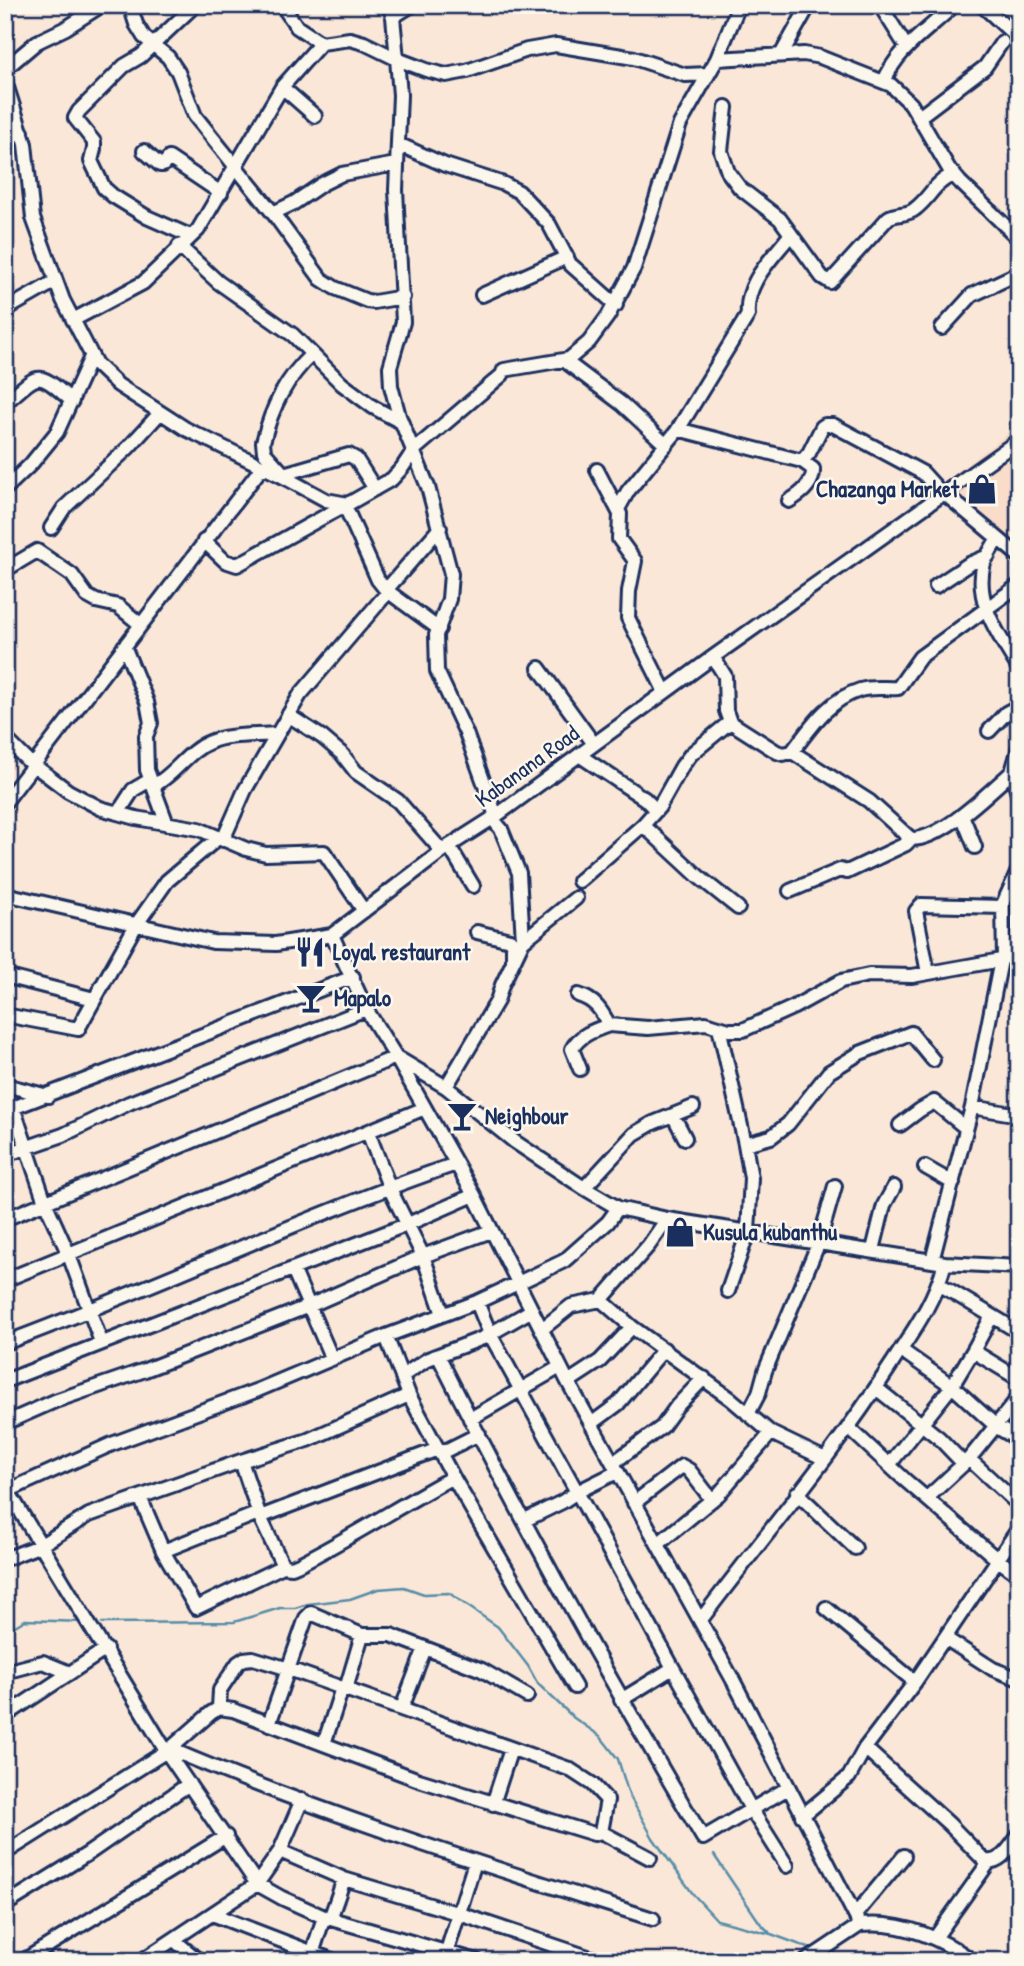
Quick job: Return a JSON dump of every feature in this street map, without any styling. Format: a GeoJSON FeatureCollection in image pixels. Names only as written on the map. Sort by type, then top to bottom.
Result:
{"type":"FeatureCollection","features":[{"type":"Feature","properties":{"kind":"street"},"geometry":{"type":"LineString","coordinates":[[5,69],[37,42],[66,28],[102,5]]}},
{"type":"Feature","properties":{"kind":"street"},"geometry":{"type":"LineString","coordinates":[[130,5],[139,30],[168,57],[178,72],[195,116],[273,213],[315,272],[335,288],[374,302],[402,297]]}},
{"type":"Feature","properties":{"kind":"street"},"geometry":{"type":"LineString","coordinates":[[190,236],[148,217],[108,192],[91,161],[93,142],[76,121],[79,111],[117,73],[141,56],[195,5]]}},
{"type":"Feature","properties":{"kind":"street"},"geometry":{"type":"LineString","coordinates":[[282,5],[297,27],[321,43]]}},
{"type":"Feature","properties":{"kind":"street"},"geometry":{"type":"LineString","coordinates":[[412,5],[391,11],[400,95],[396,208],[403,322],[389,373],[401,422],[428,487],[452,582],[439,629],[436,660],[439,679],[466,733],[494,817],[519,873],[523,942]]}},
{"type":"Feature","properties":{"kind":"street"},"geometry":{"type":"LineString","coordinates":[[204,541],[225,561],[237,565],[347,505],[397,474],[414,450],[502,375],[504,370],[565,361],[589,342],[616,305],[638,257],[680,124],[717,59],[739,5]]}},
{"type":"Feature","properties":{"kind":"street"},"geometry":{"type":"LineString","coordinates":[[781,55],[809,5]]}},
{"type":"Feature","properties":{"kind":"street"},"geometry":{"type":"LineString","coordinates":[[880,5],[907,48]]}},
{"type":"Feature","properties":{"kind":"street"},"geometry":{"type":"LineString","coordinates":[[884,82],[888,71],[907,48],[954,5]]}},
{"type":"Feature","properties":{"kind":"street"},"geometry":{"type":"LineString","coordinates":[[982,5],[1019,39]]}},
{"type":"Feature","properties":{"kind":"street"},"geometry":{"type":"LineString","coordinates":[[73,320],[143,283],[198,230],[282,88],[321,43],[350,39],[426,70],[446,75],[467,71],[527,50],[556,45],[634,58],[685,75],[708,74]]}},
{"type":"Feature","properties":{"kind":"street"},"geometry":{"type":"LineString","coordinates":[[919,117],[985,67],[1002,42]]}},
{"type":"Feature","properties":{"kind":"street"},"geometry":{"type":"LineString","coordinates":[[717,59],[804,54],[820,57],[884,82],[906,98],[954,174],[1019,239]]}},
{"type":"Feature","properties":{"kind":"street"},"geometry":{"type":"LineString","coordinates":[[5,81],[22,132],[32,210],[56,281],[91,356],[110,378],[186,429],[282,474],[326,500],[347,505]]}},
{"type":"Feature","properties":{"kind":"street"},"geometry":{"type":"LineString","coordinates":[[282,88],[314,117]]}},
{"type":"Feature","properties":{"kind":"street"},"geometry":{"type":"LineString","coordinates":[[726,107],[722,151],[728,172],[740,188],[780,219],[822,277],[830,282],[888,218],[914,210],[938,182],[954,174]]}},
{"type":"Feature","properties":{"kind":"street"},"geometry":{"type":"LineString","coordinates":[[5,137],[22,132]]}},
{"type":"Feature","properties":{"kind":"street"},"geometry":{"type":"LineString","coordinates":[[398,144],[519,192],[549,224],[569,264],[616,305]]}},
{"type":"Feature","properties":{"kind":"street"},"geometry":{"type":"LineString","coordinates":[[144,151],[160,165],[169,158],[221,193]]}},
{"type":"Feature","properties":{"kind":"street"},"geometry":{"type":"LineString","coordinates":[[273,213],[342,174],[396,164]]}},
{"type":"Feature","properties":{"kind":"street"},"geometry":{"type":"LineString","coordinates":[[618,509],[628,491],[677,431],[748,316],[748,296],[757,276],[791,234]]}},
{"type":"Feature","properties":{"kind":"street"},"geometry":{"type":"LineString","coordinates":[[179,246],[218,282],[285,329],[357,396],[401,422]]}},
{"type":"Feature","properties":{"kind":"street"},"geometry":{"type":"LineString","coordinates":[[482,295],[567,257]]}},
{"type":"Feature","properties":{"kind":"street"},"geometry":{"type":"LineString","coordinates":[[942,328],[972,295],[1019,273]]}},
{"type":"Feature","properties":{"kind":"street"},"geometry":{"type":"LineString","coordinates":[[5,310],[56,281]]}},
{"type":"Feature","properties":{"kind":"street"},"geometry":{"type":"LineString","coordinates":[[282,474],[264,452],[263,442],[285,384],[312,354]]}},
{"type":"Feature","properties":{"kind":"street"},"geometry":{"type":"LineString","coordinates":[[5,489],[31,464],[57,432],[91,356]]}},
{"type":"Feature","properties":{"kind":"street"},"geometry":{"type":"LineString","coordinates":[[565,361],[622,404],[666,445]]}},
{"type":"Feature","properties":{"kind":"street"},"geometry":{"type":"LineString","coordinates":[[5,403],[32,380],[40,377],[49,381],[72,401]]}},
{"type":"Feature","properties":{"kind":"street"},"geometry":{"type":"LineString","coordinates":[[51,528],[61,512],[129,447],[160,413]]}},
{"type":"Feature","properties":{"kind":"street"},"geometry":{"type":"LineString","coordinates":[[802,461],[822,427],[833,425],[923,473],[944,494],[1019,556]]}},
{"type":"Feature","properties":{"kind":"street"},"geometry":{"type":"LineString","coordinates":[[677,431],[802,461],[813,469],[814,475],[803,493],[789,501]]}},
{"type":"Feature","properties":{"kind":"street","name":"Kabanana Road"},"geometry":{"type":"LineString","coordinates":[[5,894],[195,939],[239,944],[276,944],[332,935],[446,848],[494,817],[713,657],[1019,440]]}},
{"type":"Feature","properties":{"kind":"street"},"geometry":{"type":"LineString","coordinates":[[282,474],[349,455],[356,460],[375,489]]}},
{"type":"Feature","properties":{"kind":"street"},"geometry":{"type":"LineString","coordinates":[[5,802],[263,466]]}},
{"type":"Feature","properties":{"kind":"street"},"geometry":{"type":"LineString","coordinates":[[597,470],[618,509],[619,539],[635,561],[629,591],[628,618],[665,692]]}},
{"type":"Feature","properties":{"kind":"street"},"geometry":{"type":"LineString","coordinates":[[347,505],[378,580],[387,591],[439,629]]}},
{"type":"Feature","properties":{"kind":"street"},"geometry":{"type":"LineString","coordinates":[[5,1015],[78,1029],[136,925],[167,881],[220,839],[300,695],[440,528]]}},
{"type":"Feature","properties":{"kind":"street"},"geometry":{"type":"LineString","coordinates":[[997,539],[985,562],[982,592],[986,611],[1019,669]]}},
{"type":"Feature","properties":{"kind":"street"},"geometry":{"type":"LineString","coordinates":[[5,570],[37,551],[72,575],[88,596],[96,601],[118,606],[140,624]]}},
{"type":"Feature","properties":{"kind":"street"},"geometry":{"type":"LineString","coordinates":[[936,586],[969,564],[988,556]]}},
{"type":"Feature","properties":{"kind":"street"},"geometry":{"type":"LineString","coordinates":[[713,657],[725,676],[726,712],[730,722],[777,752],[792,752],[825,710],[859,690],[874,687],[898,688],[920,657],[1019,585]]}},
{"type":"Feature","properties":{"kind":"street"},"geometry":{"type":"LineString","coordinates":[[124,646],[150,715],[145,752],[146,770],[167,824]]}},
{"type":"Feature","properties":{"kind":"street"},"geometry":{"type":"LineString","coordinates":[[540,668],[594,744]]}},
{"type":"Feature","properties":{"kind":"street"},"geometry":{"type":"LineString","coordinates":[[989,731],[1006,713],[1019,706]]}},
{"type":"Feature","properties":{"kind":"street"},"geometry":{"type":"LineString","coordinates":[[288,715],[322,737],[342,754],[356,772],[398,801],[446,848],[473,886]]}},
{"type":"Feature","properties":{"kind":"street"},"geometry":{"type":"LineString","coordinates":[[579,881],[643,825],[656,810],[691,754],[730,722]]}},
{"type":"Feature","properties":{"kind":"street"},"geometry":{"type":"LineString","coordinates":[[118,813],[132,790],[170,775],[195,751],[209,742],[222,738],[276,734]]}},
{"type":"Feature","properties":{"kind":"street"},"geometry":{"type":"LineString","coordinates":[[5,738],[27,760],[68,791],[100,808],[200,829],[246,849],[266,854],[324,852],[363,911]]}},
{"type":"Feature","properties":{"kind":"street"},"geometry":{"type":"LineString","coordinates":[[1019,748],[1012,772],[1019,798]]}},
{"type":"Feature","properties":{"kind":"street"},"geometry":{"type":"LineString","coordinates":[[792,752],[869,801],[911,839],[919,839],[943,828],[1012,772]]}},
{"type":"Feature","properties":{"kind":"street"},"geometry":{"type":"LineString","coordinates":[[579,755],[636,793],[656,810]]}},
{"type":"Feature","properties":{"kind":"street"},"geometry":{"type":"LineString","coordinates":[[962,815],[975,847]]}},
{"type":"Feature","properties":{"kind":"street"},"geometry":{"type":"LineString","coordinates":[[643,825],[699,877],[738,908]]}},
{"type":"Feature","properties":{"kind":"street"},"geometry":{"type":"LineString","coordinates":[[790,891],[840,870],[847,872],[906,844],[911,839]]}},
{"type":"Feature","properties":{"kind":"street"},"geometry":{"type":"LineString","coordinates":[[700,1621],[849,1428],[931,1304],[939,1284],[938,1262],[953,1183],[972,1107],[1002,959],[1003,907],[1019,869]]}},
{"type":"Feature","properties":{"kind":"street"},"geometry":{"type":"LineString","coordinates":[[446,1087],[497,1002],[523,942],[576,898]]}},
{"type":"Feature","properties":{"kind":"street"},"geometry":{"type":"LineString","coordinates":[[928,973],[917,908],[921,905],[1003,907]]}},
{"type":"Feature","properties":{"kind":"street"},"geometry":{"type":"LineString","coordinates":[[477,932],[510,940],[513,943],[513,960]]}},
{"type":"Feature","properties":{"kind":"street"},"geometry":{"type":"LineString","coordinates":[[332,935],[366,1009],[474,1195],[560,1367],[700,1621],[858,1920]]}},
{"type":"Feature","properties":{"kind":"street"},"geometry":{"type":"LineString","coordinates":[[580,1069],[572,1049],[575,1043],[609,1025],[649,1028],[706,1023],[743,1030],[841,981],[869,975],[912,976],[1002,959],[1019,949]]}},
{"type":"Feature","properties":{"kind":"street"},"geometry":{"type":"LineString","coordinates":[[5,976],[94,999]]}},
{"type":"Feature","properties":{"kind":"street"},"geometry":{"type":"LineString","coordinates":[[101,1342],[69,1255],[9,1109],[353,977]]}},
{"type":"Feature","properties":{"kind":"street"},"geometry":{"type":"LineString","coordinates":[[579,995],[590,999],[601,1010],[609,1025]]}},
{"type":"Feature","properties":{"kind":"street"},"geometry":{"type":"LineString","coordinates":[[5,1155],[63,1135],[129,1103],[366,1009]]}},
{"type":"Feature","properties":{"kind":"street"},"geometry":{"type":"LineString","coordinates":[[719,1027],[751,1178],[748,1232],[729,1291]]}},
{"type":"Feature","properties":{"kind":"street"},"geometry":{"type":"LineString","coordinates":[[745,1144],[771,1137],[788,1124],[829,1072],[876,1046],[911,1033],[933,1060]]}},
{"type":"Feature","properties":{"kind":"street"},"geometry":{"type":"LineString","coordinates":[[396,1057],[446,1087],[515,1142],[618,1208],[667,1219],[938,1262],[1019,1267]]}},
{"type":"Feature","properties":{"kind":"street"},"geometry":{"type":"LineString","coordinates":[[5,1219],[396,1057]]}},
{"type":"Feature","properties":{"kind":"street"},"geometry":{"type":"LineString","coordinates":[[5,1085],[48,1096]]}},
{"type":"Feature","properties":{"kind":"street"},"geometry":{"type":"LineString","coordinates":[[900,1125],[934,1102],[966,1128]]}},
{"type":"Feature","properties":{"kind":"street"},"geometry":{"type":"LineString","coordinates":[[584,1188],[634,1134],[693,1107]]}},
{"type":"Feature","properties":{"kind":"street"},"geometry":{"type":"LineString","coordinates":[[972,1107],[1019,1115]]}},
{"type":"Feature","properties":{"kind":"street"},"geometry":{"type":"LineString","coordinates":[[5,1280],[425,1108]]}},
{"type":"Feature","properties":{"kind":"street"},"geometry":{"type":"LineString","coordinates":[[673,1115],[685,1138]]}},
{"type":"Feature","properties":{"kind":"street"},"geometry":{"type":"LineString","coordinates":[[368,1132],[390,1189],[423,1256],[443,1314]]}},
{"type":"Feature","properties":{"kind":"street"},"geometry":{"type":"LineString","coordinates":[[5,1343],[89,1312],[342,1204],[456,1164]]}},
{"type":"Feature","properties":{"kind":"street"},"geometry":{"type":"LineString","coordinates":[[925,1167],[953,1183]]}},
{"type":"Feature","properties":{"kind":"street"},"geometry":{"type":"LineString","coordinates":[[748,1414],[760,1393],[765,1371],[819,1242],[835,1186]]}},
{"type":"Feature","properties":{"kind":"street"},"geometry":{"type":"LineString","coordinates":[[873,1250],[884,1205],[894,1187]]}},
{"type":"Feature","properties":{"kind":"street"},"geometry":{"type":"LineString","coordinates":[[5,1381],[408,1224],[474,1195]]}},
{"type":"Feature","properties":{"kind":"street"},"geometry":{"type":"LineString","coordinates":[[477,1961],[440,1954],[327,1918],[257,1884],[189,1784],[6,1490],[112,1444],[257,1390],[386,1336],[477,1302],[564,1261],[608,1222],[618,1208]]}},
{"type":"Feature","properties":{"kind":"street"},"geometry":{"type":"LineString","coordinates":[[542,1329],[571,1306],[601,1300],[649,1245],[667,1219]]}},
{"type":"Feature","properties":{"kind":"street"},"geometry":{"type":"LineString","coordinates":[[5,1423],[54,1401],[145,1370],[309,1306],[423,1256],[491,1231]]}},
{"type":"Feature","properties":{"kind":"street"},"geometry":{"type":"LineString","coordinates":[[293,1269],[332,1359]]}},
{"type":"Feature","properties":{"kind":"street"},"geometry":{"type":"LineString","coordinates":[[939,1284],[1019,1332]]}},
{"type":"Feature","properties":{"kind":"street"},"geometry":{"type":"LineString","coordinates":[[601,1300],[632,1327],[704,1378],[771,1433],[825,1459]]}},
{"type":"Feature","properties":{"kind":"street"},"geometry":{"type":"LineString","coordinates":[[477,1302],[489,1334],[751,1809],[787,1866]]}},
{"type":"Feature","properties":{"kind":"street"},"geometry":{"type":"LineString","coordinates":[[402,1376],[438,1355],[489,1334],[532,1310]]}},
{"type":"Feature","properties":{"kind":"street"},"geometry":{"type":"LineString","coordinates":[[889,1465],[952,1386],[992,1316]]}},
{"type":"Feature","properties":{"kind":"street"},"geometry":{"type":"LineString","coordinates":[[568,1382],[600,1361],[632,1327]]}},
{"type":"Feature","properties":{"kind":"street"},"geometry":{"type":"LineString","coordinates":[[386,1336],[409,1395],[453,1477],[575,1686]]}},
{"type":"Feature","properties":{"kind":"street"},"geometry":{"type":"LineString","coordinates":[[591,1424],[618,1404],[664,1349]]}},
{"type":"Feature","properties":{"kind":"street"},"geometry":{"type":"LineString","coordinates":[[901,1350],[952,1386],[997,1427],[1019,1440]]}},
{"type":"Feature","properties":{"kind":"street"},"geometry":{"type":"LineString","coordinates":[[973,1351],[1019,1380]]}},
{"type":"Feature","properties":{"kind":"street"},"geometry":{"type":"LineString","coordinates":[[438,1355],[621,1700],[703,1838],[788,1788]]}},
{"type":"Feature","properties":{"kind":"street"},"geometry":{"type":"LineString","coordinates":[[470,1419],[560,1367]]}},
{"type":"Feature","properties":{"kind":"street"},"geometry":{"type":"LineString","coordinates":[[524,1520],[562,1502],[615,1467],[662,1427],[677,1406],[704,1378]]}},
{"type":"Feature","properties":{"kind":"street"},"geometry":{"type":"LineString","coordinates":[[877,1388],[923,1423],[1019,1505]]}},
{"type":"Feature","properties":{"kind":"street"},"geometry":{"type":"LineString","coordinates":[[5,1559],[41,1545],[89,1515],[308,1440],[409,1395]]}},
{"type":"Feature","properties":{"kind":"street"},"geometry":{"type":"LineString","coordinates":[[927,1497],[966,1461],[997,1427],[1019,1397]]}},
{"type":"Feature","properties":{"kind":"street"},"geometry":{"type":"LineString","coordinates":[[849,1428],[998,1560],[1019,1575]]}},
{"type":"Feature","properties":{"kind":"street"},"geometry":{"type":"LineString","coordinates":[[658,1544],[712,1500],[771,1433]]}},
{"type":"Feature","properties":{"kind":"street"},"geometry":{"type":"LineString","coordinates":[[163,1551],[256,1514],[260,1517],[479,1434]]}},
{"type":"Feature","properties":{"kind":"street"},"geometry":{"type":"LineString","coordinates":[[241,1461],[260,1517],[283,1566]]}},
{"type":"Feature","properties":{"kind":"street"},"geometry":{"type":"LineString","coordinates":[[634,1503],[682,1466],[689,1470],[712,1500]]}},
{"type":"Feature","properties":{"kind":"street"},"geometry":{"type":"LineString","coordinates":[[140,1497],[163,1551],[196,1608],[283,1566],[292,1567],[299,1564],[348,1539],[403,1504],[453,1477]]}},
{"type":"Feature","properties":{"kind":"street"},"geometry":{"type":"LineString","coordinates":[[797,1493],[855,1548]]}},
{"type":"Feature","properties":{"kind":"street"},"geometry":{"type":"LineString","coordinates":[[802,1816],[849,1777],[865,1748],[915,1682],[1019,1528]]}},
{"type":"Feature","properties":{"kind":"street"},"geometry":{"type":"LineString","coordinates":[[826,1608],[915,1682]]}},
{"type":"Feature","properties":{"kind":"street"},"geometry":{"type":"LineString","coordinates":[[269,1724],[306,1618],[311,1613],[362,1635],[391,1635],[425,1648],[482,1670],[527,1696]]}},
{"type":"Feature","properties":{"kind":"street"},"geometry":{"type":"LineString","coordinates":[[324,1744],[362,1635]]}},
{"type":"Feature","properties":{"kind":"street"},"geometry":{"type":"LineString","coordinates":[[945,1638],[993,1669],[1019,1679]]}},
{"type":"Feature","properties":{"kind":"street"},"geometry":{"type":"LineString","coordinates":[[402,1708],[425,1648]]}},
{"type":"Feature","properties":{"kind":"street"},"geometry":{"type":"LineString","coordinates":[[5,1716],[106,1649]]}},
{"type":"Feature","properties":{"kind":"street"},"geometry":{"type":"LineString","coordinates":[[219,1708],[220,1690],[238,1663],[244,1659],[253,1658],[289,1669],[569,1769],[604,1796],[607,1806],[601,1832]]}},
{"type":"Feature","properties":{"kind":"street"},"geometry":{"type":"LineString","coordinates":[[5,1672],[43,1662],[70,1673]]}},
{"type":"Feature","properties":{"kind":"street"},"geometry":{"type":"LineString","coordinates":[[621,1700],[673,1668]]}},
{"type":"Feature","properties":{"kind":"street"},"geometry":{"type":"LineString","coordinates":[[5,1853],[168,1750],[219,1708],[233,1710],[419,1780],[594,1834],[601,1832],[650,1858]]}},
{"type":"Feature","properties":{"kind":"street"},"geometry":{"type":"LineString","coordinates":[[865,1748],[989,1862]]}},
{"type":"Feature","properties":{"kind":"street"},"geometry":{"type":"LineString","coordinates":[[493,1804],[511,1749]]}},
{"type":"Feature","properties":{"kind":"street"},"geometry":{"type":"LineString","coordinates":[[168,1750],[238,1778],[475,1862],[653,1919]]}},
{"type":"Feature","properties":{"kind":"street"},"geometry":{"type":"LineString","coordinates":[[5,1905],[89,1853],[189,1784]]}},
{"type":"Feature","properties":{"kind":"street"},"geometry":{"type":"LineString","coordinates":[[141,1961],[257,1884],[280,1851],[302,1800]]}},
{"type":"Feature","properties":{"kind":"street"},"geometry":{"type":"LineString","coordinates":[[935,1938],[989,1862],[1001,1857],[1019,1835]]}},
{"type":"Feature","properties":{"kind":"street"},"geometry":{"type":"LineString","coordinates":[[23,1961],[226,1836]]}},
{"type":"Feature","properties":{"kind":"street"},"geometry":{"type":"LineString","coordinates":[[280,1851],[344,1879],[600,1961]]}},
{"type":"Feature","properties":{"kind":"street"},"geometry":{"type":"LineString","coordinates":[[806,1961],[858,1920],[904,1856]]}},
{"type":"Feature","properties":{"kind":"street"},"geometry":{"type":"LineString","coordinates":[[440,1954],[460,1914],[475,1862]]}},
{"type":"Feature","properties":{"kind":"street"},"geometry":{"type":"LineString","coordinates":[[311,1957],[344,1879]]}},
{"type":"Feature","properties":{"kind":"street"},"geometry":{"type":"LineString","coordinates":[[212,1914],[311,1957],[334,1961]]}},
{"type":"Feature","properties":{"kind":"street"},"geometry":{"type":"LineString","coordinates":[[858,1920],[882,1923],[935,1938],[974,1961]]}},
{"type":"Feature","properties":{"kind":"street"},"geometry":{"type":"LineString","coordinates":[[174,1940],[198,1961]]}},
{"type":"Feature","properties":{"kind":"street"},"geometry":{"type":"LineString","coordinates":[[944,1961],[956,1949]]}},
{"type":"Feature","properties":{"kind":"shaded area","name":"Chazanga Market"},"geometry":{"type":"Polygon","coordinates":[[[1019,425],[1019,447],[1003,459],[1019,470],[1019,553],[941,484],[1019,425]]]}},
{"type":"Feature","properties":{"kind":"waterway"},"geometry":{"type":"LineString","coordinates":[[102,1623],[234,1622],[280,1608],[350,1599],[378,1589],[404,1587],[424,1594],[449,1593],[498,1627],[528,1666],[538,1684],[574,1718],[600,1736],[618,1759],[629,1795],[653,1838],[693,1894],[717,1920],[771,1934],[814,1950]]}},
{"type":"Feature","properties":{"kind":"waterway"},"geometry":{"type":"LineString","coordinates":[[5,1632],[25,1620],[83,1622]]}},
{"type":"Feature","properties":{"kind":"waterway"},"geometry":{"type":"LineString","coordinates":[[714,1855],[769,1932]]}},
{"type":"Feature","properties":{"kind":"place","name":"Chazanga Market"},"geometry":{"type":"Point","coordinates":[982,489]}},
{"type":"Feature","properties":{"kind":"place","name":"Loyal restaurant"},"geometry":{"type":"Point","coordinates":[310,952]}},
{"type":"Feature","properties":{"kind":"place","name":"Mapalo"},"geometry":{"type":"Point","coordinates":[311,998]}},
{"type":"Feature","properties":{"kind":"place","name":"Neighbour"},"geometry":{"type":"Point","coordinates":[462,1116]}},
{"type":"Feature","properties":{"kind":"place","name":"Kusula kubanthu"},"geometry":{"type":"Point","coordinates":[680,1232]}}]}
